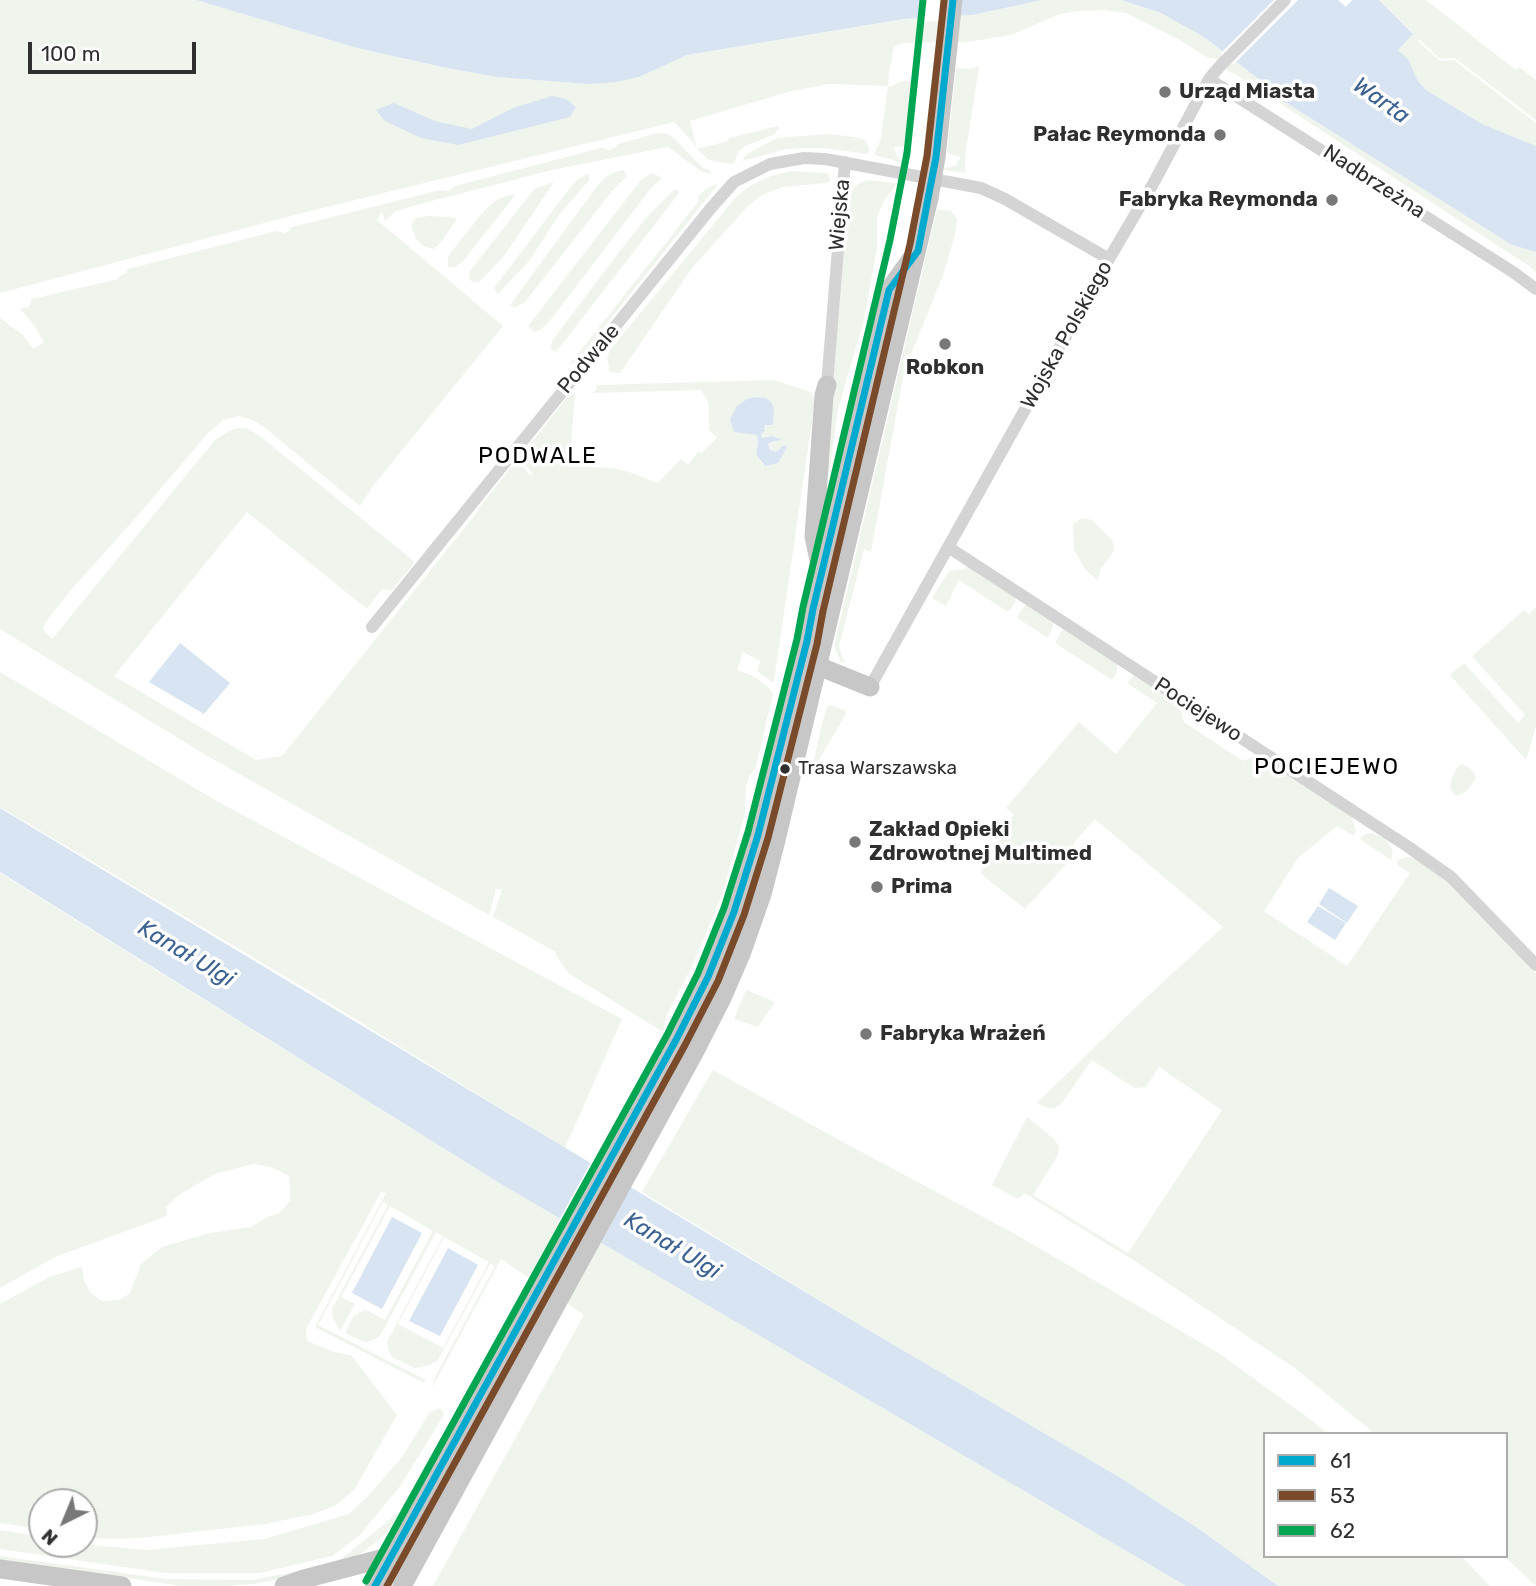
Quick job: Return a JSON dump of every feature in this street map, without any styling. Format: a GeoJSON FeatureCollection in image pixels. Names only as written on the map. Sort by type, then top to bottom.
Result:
{"type":"FeatureCollection","features":[{"type":"Feature","properties":{"kind":"main road"},"geometry":{"type":"LineString","coordinates":[[402,1586],[672,1095],[722,998],[749,933],[768,874],[918,251],[936,157],[953,0]]}},
{"type":"Feature","properties":{"kind":"main road"},"geometry":{"type":"LineString","coordinates":[[376,1586],[708,977],[734,912],[758,835],[807,641],[889,290],[918,251]]}},
{"type":"Feature","properties":{"kind":"main road"},"geometry":{"type":"LineString","coordinates":[[821,573],[814,536],[824,395],[827,385]]}},
{"type":"Feature","properties":{"kind":"main road"},"geometry":{"type":"LineString","coordinates":[[807,641],[818,666],[870,687]]}},
{"type":"Feature","properties":{"kind":"main road"},"geometry":{"type":"LineString","coordinates":[[284,1586],[391,1556]]}},
{"type":"Feature","properties":{"kind":"main road"},"geometry":{"type":"LineString","coordinates":[[0,1569],[122,1586]]}},
{"type":"Feature","properties":{"kind":"street","name":"Wojska Polskiego"},"geometry":{"type":"LineString","coordinates":[[870,687],[1153,184],[1209,79],[1285,0]]}},
{"type":"Feature","properties":{"kind":"street","name":"Nadbrzeżna"},"geometry":{"type":"LineString","coordinates":[[1209,79],[1513,271],[1536,289]]}},
{"type":"Feature","properties":{"kind":"street","name":"Podwale"},"geometry":{"type":"LineString","coordinates":[[372,626],[734,182],[770,164],[781,162],[804,158],[845,162]]}},
{"type":"Feature","properties":{"kind":"street","name":"Wiejska"},"geometry":{"type":"LineString","coordinates":[[827,385],[845,162],[981,188],[1109,259]]}},
{"type":"Feature","properties":{"kind":"street","name":"Pociejewo"},"geometry":{"type":"LineString","coordinates":[[948,547],[1451,877],[1536,965]]}},
{"type":"Feature","properties":{"kind":"shaded area"},"geometry":{"type":"Polygon","coordinates":[[[0,0],[196,0],[357,48],[442,67],[496,77],[589,84],[639,77],[687,55],[904,19],[972,15],[1042,0],[1121,0],[1161,13],[1204,37],[1269,87],[1277,97],[1512,245],[1536,252],[1536,272],[1229,72],[1215,58],[1208,58],[1178,39],[1126,13],[1104,10],[1060,14],[1011,35],[968,42],[902,43],[894,47],[888,86],[829,84],[792,91],[690,121],[697,149],[674,122],[306,212],[0,293],[0,0]]]}},
{"type":"Feature","properties":{"kind":"shaded area"},"geometry":{"type":"Polygon","coordinates":[[[1379,0],[1426,0],[1516,70],[1519,67],[1536,80],[1536,120],[1455,58],[1440,59],[1418,41],[1440,61],[1454,60],[1536,123],[1536,146],[1482,124],[1426,90],[1418,81],[1408,59],[1398,50],[1413,33],[1379,0]]]}},
{"type":"Feature","properties":{"kind":"shaded area"},"geometry":{"type":"Polygon","coordinates":[[[941,49],[930,155],[923,154],[935,50],[941,49]]]}},
{"type":"Feature","properties":{"kind":"shaded area"},"geometry":{"type":"Polygon","coordinates":[[[979,66],[965,173],[944,170],[955,166],[961,157],[947,153],[956,68],[972,69],[979,66]]]}},
{"type":"Feature","properties":{"kind":"shaded area"},"geometry":{"type":"Polygon","coordinates":[[[901,81],[915,81],[908,146],[894,147],[898,158],[906,164],[875,155],[881,137],[888,86],[901,81]]]}},
{"type":"Feature","properties":{"kind":"shaded area"},"geometry":{"type":"Polygon","coordinates":[[[778,126],[779,128],[775,134],[745,146],[739,151],[734,163],[709,160],[697,149],[728,141],[729,138],[778,126]]]}},
{"type":"Feature","properties":{"kind":"shaded area"},"geometry":{"type":"Polygon","coordinates":[[[658,133],[667,134],[702,167],[711,171],[710,174],[699,170],[668,147],[548,171],[420,204],[396,211],[385,221],[382,211],[377,220],[503,326],[373,486],[360,506],[264,427],[239,416],[223,420],[208,433],[70,591],[43,629],[52,639],[215,440],[238,428],[249,429],[415,562],[391,591],[382,589],[367,609],[247,512],[114,676],[256,760],[282,756],[517,460],[530,475],[533,474],[519,458],[570,394],[575,394],[569,466],[613,468],[658,483],[681,459],[688,465],[698,452],[701,453],[717,438],[709,430],[709,404],[701,390],[594,393],[598,385],[774,380],[811,392],[815,401],[774,681],[757,671],[760,661],[743,652],[737,670],[753,676],[773,694],[756,766],[746,786],[745,813],[722,895],[692,966],[666,1017],[663,1032],[568,973],[556,952],[493,917],[502,889],[496,889],[489,915],[204,754],[0,629],[0,318],[23,335],[33,349],[44,342],[20,309],[29,306],[32,299],[118,279],[128,269],[276,231],[285,233],[292,227],[440,190],[449,191],[455,186],[601,148],[609,150],[618,144],[658,133]],[[774,412],[757,435],[756,454],[764,466],[778,463],[782,448],[776,452],[770,450],[768,444],[780,440],[762,438],[761,434],[774,412]]]}},
{"type":"Feature","properties":{"kind":"shaded area"},"geometry":{"type":"Polygon","coordinates":[[[828,134],[865,140],[869,148],[868,154],[802,148],[786,149],[742,161],[747,154],[777,138],[828,134]]]}},
{"type":"Feature","properties":{"kind":"shaded area"},"geometry":{"type":"Polygon","coordinates":[[[624,170],[627,176],[612,191],[525,302],[514,308],[510,305],[598,185],[606,177],[624,170]]]}},
{"type":"Feature","properties":{"kind":"shaded area"},"geometry":{"type":"Polygon","coordinates":[[[791,171],[828,173],[830,180],[827,183],[783,187],[762,195],[747,207],[692,268],[620,373],[610,372],[607,358],[610,350],[735,198],[748,187],[771,176],[791,171]]]}},
{"type":"Feature","properties":{"kind":"shaded area"},"geometry":{"type":"Polygon","coordinates":[[[589,173],[589,180],[559,215],[529,261],[498,294],[494,288],[569,189],[589,173]]]}},
{"type":"Feature","properties":{"kind":"shaded area"},"geometry":{"type":"Polygon","coordinates":[[[652,173],[662,178],[651,188],[549,322],[534,332],[528,326],[641,180],[652,173]]]}},
{"type":"Feature","properties":{"kind":"shaded area"},"geometry":{"type":"Polygon","coordinates":[[[868,180],[901,184],[895,186],[883,202],[877,219],[877,248],[864,320],[838,409],[823,518],[844,220],[849,220],[853,189],[868,180]]]}},
{"type":"Feature","properties":{"kind":"shaded area"},"geometry":{"type":"Polygon","coordinates":[[[554,182],[504,256],[479,282],[469,279],[470,271],[534,189],[554,182]]]}},
{"type":"Feature","properties":{"kind":"shaded area"},"geometry":{"type":"Polygon","coordinates":[[[719,183],[577,361],[569,365],[698,202],[698,197],[706,189],[719,183]]]}},
{"type":"Feature","properties":{"kind":"shaded area"},"geometry":{"type":"Polygon","coordinates":[[[674,190],[679,193],[555,352],[550,348],[552,341],[645,219],[674,190]]]}},
{"type":"Feature","properties":{"kind":"shaded area"},"geometry":{"type":"Polygon","coordinates":[[[516,194],[464,260],[455,267],[448,267],[448,256],[483,212],[495,201],[516,194]]]}},
{"type":"Feature","properties":{"kind":"shaded area"},"geometry":{"type":"Polygon","coordinates":[[[937,209],[951,211],[957,219],[955,235],[943,275],[904,372],[871,552],[864,549],[839,646],[845,662],[841,662],[834,646],[937,209]]]}},
{"type":"Feature","properties":{"kind":"shaded area"},"geometry":{"type":"Polygon","coordinates":[[[429,216],[457,219],[434,249],[425,247],[416,239],[411,225],[416,218],[429,216]]]}},
{"type":"Feature","properties":{"kind":"shaded area"},"geometry":{"type":"Polygon","coordinates":[[[1082,518],[1092,520],[1113,541],[1114,551],[1101,569],[1097,580],[1085,569],[1074,549],[1073,524],[1082,518]]]}},
{"type":"Feature","properties":{"kind":"shaded area"},"geometry":{"type":"Polygon","coordinates":[[[967,566],[1015,596],[1016,601],[1008,612],[959,580],[946,606],[932,598],[949,571],[966,569],[967,566]]]}},
{"type":"Feature","properties":{"kind":"shaded area"},"geometry":{"type":"Polygon","coordinates":[[[1027,605],[1055,622],[1048,638],[1017,618],[1027,605]]]}},
{"type":"Feature","properties":{"kind":"shaded area"},"geometry":{"type":"Polygon","coordinates":[[[1536,607],[1536,726],[1526,760],[1450,675],[1464,663],[1518,723],[1525,715],[1472,656],[1524,610],[1529,615],[1536,607]]]}},
{"type":"Feature","properties":{"kind":"shaded area"},"geometry":{"type":"Polygon","coordinates":[[[1066,628],[1118,663],[1116,675],[1112,680],[1055,643],[1066,628]]]}},
{"type":"Feature","properties":{"kind":"shaded area"},"geometry":{"type":"Polygon","coordinates":[[[0,672],[215,800],[622,1019],[565,1148],[303,987],[0,807],[0,672]]]}},
{"type":"Feature","properties":{"kind":"shaded area"},"geometry":{"type":"Polygon","coordinates":[[[1134,675],[1179,704],[1184,722],[1243,761],[1258,755],[1350,815],[1356,832],[1354,836],[1337,826],[1298,858],[1264,911],[1347,966],[1410,873],[1396,864],[1398,860],[1415,858],[1456,889],[1536,973],[1536,1586],[1506,1558],[1508,1432],[1373,1432],[1296,1369],[1133,1260],[1024,1193],[1018,1199],[992,1185],[1027,1117],[1055,1140],[1059,1147],[1058,1155],[1033,1195],[1128,1253],[1222,1110],[1159,1067],[1146,1087],[1134,1088],[1092,1060],[1061,1104],[1048,1108],[1037,1103],[1223,927],[1095,819],[1075,841],[1067,863],[1025,909],[980,873],[1014,814],[1006,808],[1079,722],[1116,754],[1157,703],[1127,683],[1134,675]]]}},
{"type":"Feature","properties":{"kind":"shaded area"},"geometry":{"type":"Polygon","coordinates":[[[830,705],[845,710],[846,714],[811,773],[822,724],[830,705]]]}},
{"type":"Feature","properties":{"kind":"shaded area"},"geometry":{"type":"Polygon","coordinates":[[[1462,764],[1470,768],[1476,778],[1467,791],[1455,796],[1450,788],[1451,780],[1462,764]]]}},
{"type":"Feature","properties":{"kind":"shaded area"},"geometry":{"type":"Polygon","coordinates":[[[1371,833],[1388,842],[1393,851],[1391,860],[1360,839],[1371,833]]]}},
{"type":"Feature","properties":{"kind":"shaded area"},"geometry":{"type":"Polygon","coordinates":[[[0,873],[501,1184],[1186,1586],[433,1586],[584,1315],[501,1259],[432,1388],[436,1375],[495,1266],[490,1264],[438,1360],[429,1365],[415,1368],[392,1357],[387,1342],[443,1236],[436,1232],[380,1336],[365,1342],[345,1333],[355,1314],[359,1311],[362,1313],[364,1309],[385,1320],[433,1231],[390,1206],[341,1297],[355,1304],[340,1331],[333,1318],[332,1309],[388,1205],[383,1202],[318,1325],[426,1380],[424,1383],[315,1327],[386,1193],[381,1192],[306,1329],[307,1341],[334,1352],[351,1355],[397,1415],[354,1490],[336,1505],[314,1514],[265,1524],[140,1538],[104,1539],[98,1538],[98,1488],[28,1488],[28,1527],[0,1523],[0,1304],[49,1277],[82,1267],[84,1281],[91,1293],[102,1301],[120,1300],[130,1293],[141,1264],[162,1247],[210,1233],[251,1227],[278,1214],[290,1201],[289,1176],[271,1167],[253,1164],[215,1174],[179,1195],[166,1207],[167,1216],[55,1257],[0,1288],[0,873]],[[444,1237],[398,1324],[443,1348],[489,1262],[444,1237]]]}},
{"type":"Feature","properties":{"kind":"shaded area"},"geometry":{"type":"Polygon","coordinates":[[[729,952],[731,953],[725,975],[667,1090],[659,1086],[729,952]]]}},
{"type":"Feature","properties":{"kind":"shaded area"},"geometry":{"type":"Polygon","coordinates":[[[746,990],[775,1002],[758,1027],[734,1019],[746,990]]]}},
{"type":"Feature","properties":{"kind":"shaded area"},"geometry":{"type":"Polygon","coordinates":[[[713,1070],[1015,1234],[1217,1352],[1326,1432],[1263,1432],[1263,1558],[1463,1558],[1490,1586],[1278,1586],[1199,1529],[1119,1477],[865,1328],[642,1192],[713,1070]]]}},
{"type":"Feature","properties":{"kind":"shaded area"},"geometry":{"type":"Polygon","coordinates":[[[485,1401],[494,1406],[415,1546],[395,1569],[485,1401]]]}},
{"type":"Feature","properties":{"kind":"shaded area"},"geometry":{"type":"Polygon","coordinates":[[[440,1408],[443,1416],[401,1485],[360,1535],[332,1556],[260,1573],[165,1573],[62,1558],[98,1558],[98,1546],[147,1550],[264,1539],[349,1514],[402,1457],[430,1412],[440,1408]]]}},
{"type":"Feature","properties":{"kind":"shaded area"},"geometry":{"type":"Polygon","coordinates":[[[454,1414],[456,1415],[397,1522],[366,1550],[350,1560],[340,1560],[399,1512],[454,1414]]]}},
{"type":"Feature","properties":{"kind":"shaded area"},"geometry":{"type":"Polygon","coordinates":[[[0,1530],[28,1535],[28,1553],[0,1549],[0,1530]]]}},
{"type":"Feature","properties":{"kind":"shaded area"},"geometry":{"type":"Polygon","coordinates":[[[0,1556],[166,1579],[253,1580],[327,1565],[253,1584],[183,1586],[0,1560],[0,1556]]]}},
{"type":"Feature","properties":{"kind":"water"},"geometry":{"type":"Polygon","coordinates":[[[196,0],[1042,0],[972,15],[904,19],[687,55],[639,77],[589,84],[496,77],[442,67],[357,48],[196,0]]]}},
{"type":"Feature","properties":{"kind":"water","name":"Warta"},"geometry":{"type":"Polygon","coordinates":[[[1121,0],[1338,0],[1346,7],[1352,0],[1379,0],[1413,34],[1398,50],[1408,59],[1418,81],[1426,90],[1482,124],[1536,146],[1536,252],[1512,245],[1277,97],[1269,87],[1204,37],[1161,13],[1121,0]]]}},
{"type":"Feature","properties":{"kind":"water"},"geometry":{"type":"Polygon","coordinates":[[[552,96],[566,99],[576,107],[570,117],[458,145],[421,138],[385,121],[376,110],[394,103],[435,121],[472,129],[513,108],[552,96]]]}},
{"type":"Feature","properties":{"kind":"water"},"geometry":{"type":"Polygon","coordinates":[[[755,397],[766,398],[772,403],[773,425],[765,425],[761,434],[762,438],[772,436],[782,440],[768,444],[770,450],[776,452],[784,445],[787,447],[778,463],[765,466],[756,454],[757,435],[734,432],[730,419],[737,406],[755,397]]]}},
{"type":"Feature","properties":{"kind":"water"},"geometry":{"type":"Polygon","coordinates":[[[180,643],[230,683],[204,714],[149,682],[180,643]]]}},
{"type":"Feature","properties":{"kind":"water","name":"Kanał Ulgi"},"geometry":{"type":"Polygon","coordinates":[[[0,808],[865,1328],[1119,1477],[1199,1529],[1278,1586],[1186,1586],[501,1184],[0,872],[0,808]]]}},
{"type":"Feature","properties":{"kind":"water"},"geometry":{"type":"Polygon","coordinates":[[[1329,888],[1358,906],[1347,923],[1319,904],[1329,888]]]}},
{"type":"Feature","properties":{"kind":"water"},"geometry":{"type":"Polygon","coordinates":[[[1318,906],[1346,923],[1335,940],[1307,922],[1318,906]]]}},
{"type":"Feature","properties":{"kind":"water"},"geometry":{"type":"Polygon","coordinates":[[[392,1217],[422,1233],[382,1309],[352,1293],[392,1217]]]}},
{"type":"Feature","properties":{"kind":"water"},"geometry":{"type":"Polygon","coordinates":[[[448,1248],[478,1265],[440,1336],[409,1321],[448,1248]]]}},
{"type":"Feature","properties":{"kind":"pier"},"geometry":{"type":"Polygon","coordinates":[[[924,0],[944,0],[942,21],[922,22],[924,0]]]}},
{"type":"Feature","properties":{"kind":"pier"},"geometry":{"type":"Polygon","coordinates":[[[1274,0],[1298,0],[1234,64],[1220,54],[1274,0]]]}},
{"type":"Feature","properties":{"kind":"pier"},"geometry":{"type":"Polygon","coordinates":[[[592,1160],[613,1173],[580,1235],[558,1222],[592,1160]]]}},
{"type":"Feature","properties":{"kind":"transit line","name":"62"},"geometry":{"type":"LineString","coordinates":[[366,1581],[667,1035],[698,973],[724,908],[748,832],[797,639],[890,240],[907,153],[923,0]]}},
{"type":"Feature","properties":{"kind":"transit line","name":"61"},"geometry":{"type":"LineString","coordinates":[[375,1586],[676,1040],[708,977],[734,912],[758,835],[807,641],[889,290],[918,251],[936,157],[953,0]]}},
{"type":"Feature","properties":{"kind":"transit line","name":"53"},"geometry":{"type":"LineString","coordinates":[[387,1586],[685,1045],[718,981],[744,915],[768,838],[817,644],[910,244],[927,156],[944,1]]}},
{"type":"Feature","properties":{"kind":"place","name":"Urząd Miasta"},"geometry":{"type":"Point","coordinates":[1165,92]}},
{"type":"Feature","properties":{"kind":"place","name":"Pałac Reymonda"},"geometry":{"type":"Point","coordinates":[1220,135]}},
{"type":"Feature","properties":{"kind":"place","name":"Fabryka Reymonda"},"geometry":{"type":"Point","coordinates":[1332,200]}},
{"type":"Feature","properties":{"kind":"place","name":"Robkon"},"geometry":{"type":"Point","coordinates":[945,344]}},
{"type":"Feature","properties":{"kind":"place","name":"Trasa Warszawska"},"geometry":{"type":"Point","coordinates":[785,769]}},
{"type":"Feature","properties":{"kind":"place","name":"Zakład Opieki Zdrowotnej Multimed"},"geometry":{"type":"Point","coordinates":[855,842]}},
{"type":"Feature","properties":{"kind":"place","name":"Prima"},"geometry":{"type":"Point","coordinates":[877,887]}},
{"type":"Feature","properties":{"kind":"place","name":"Fabryka Wrażeń"},"geometry":{"type":"Point","coordinates":[866,1034]}},
{"type":"Feature","properties":{"kind":"district","name":"PODWALE"},"geometry":{"type":"Point","coordinates":[538,456]}},
{"type":"Feature","properties":{"kind":"district","name":"POCIEJEWO"},"geometry":{"type":"Point","coordinates":[1327,767]}}]}
